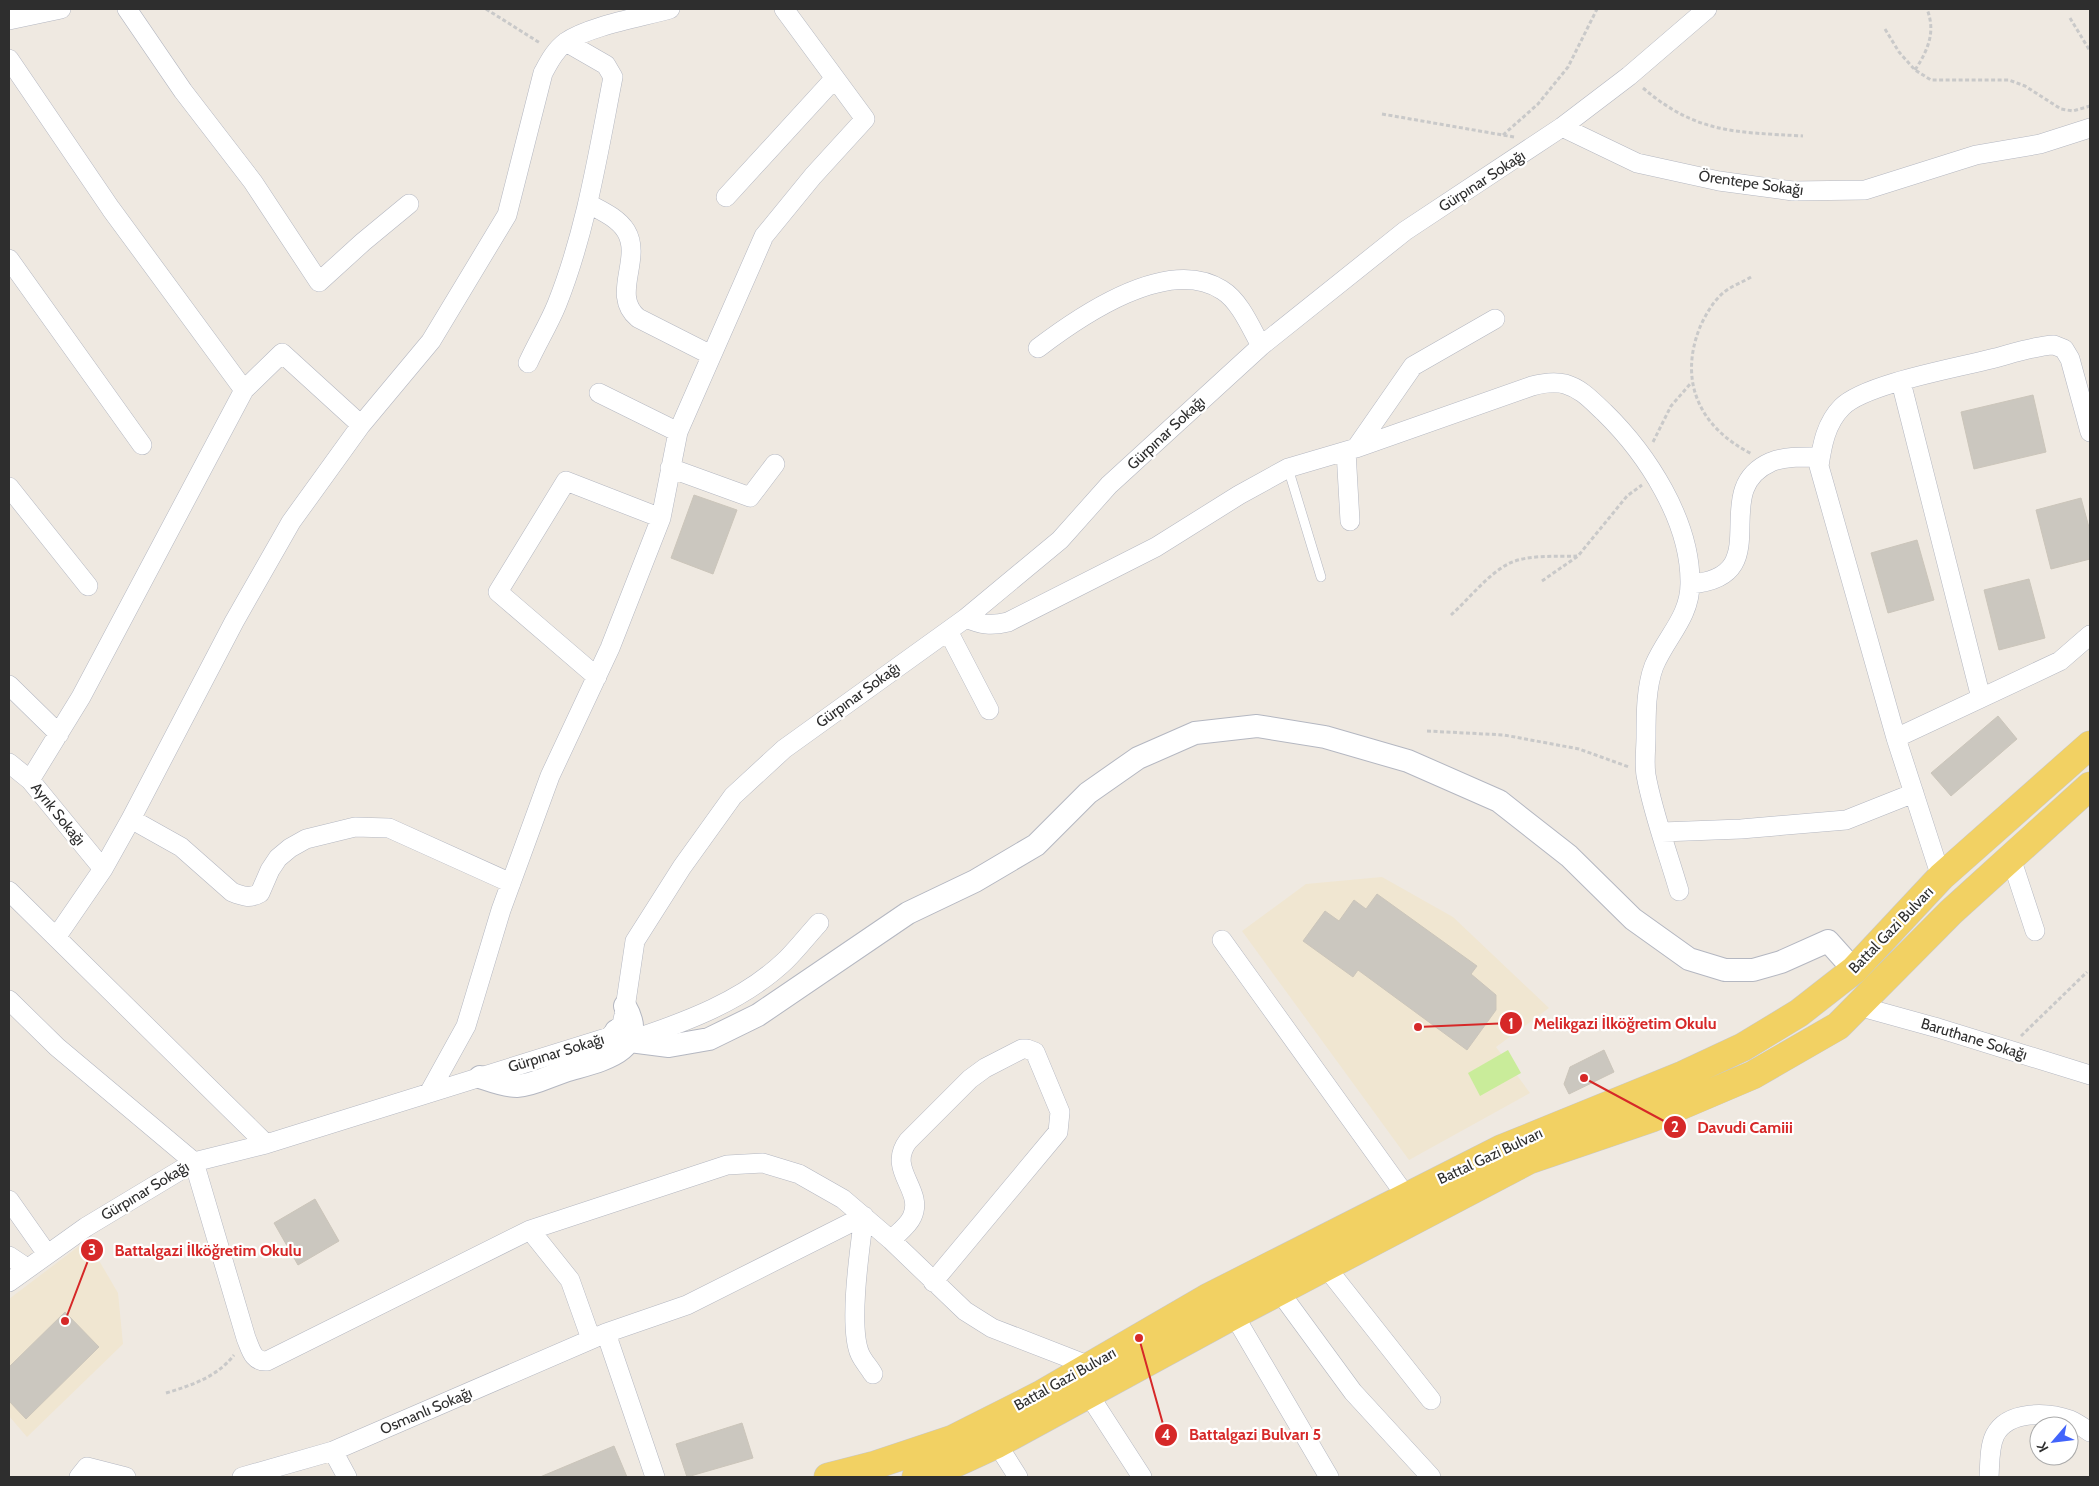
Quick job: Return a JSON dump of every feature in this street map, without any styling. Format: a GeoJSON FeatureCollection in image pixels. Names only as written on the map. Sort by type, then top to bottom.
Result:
{"type":"FeatureCollection","features":[{"type":"Feature","properties":{"kind":"main road","name":"Battal Gazi Bulvarı"},"geometry":{"type":"LineString","coordinates":[[828,1477],[875,1465],[953,1438],[1040,1395],[1207,1298],[1406,1196],[1501,1149],[1683,1075],[1743,1047],[1799,1013],[1854,970],[1941,877],[2090,745]]}},
{"type":"Feature","properties":{"kind":"main road","name":"Battal Gazi Bulvarı"},"geometry":{"type":"LineString","coordinates":[[916,1477],[962,1470],[997,1444],[1234,1315],[1529,1160],[1652,1118],[1753,1075],[1838,1026],[1951,912],[2090,786]]}},
{"type":"Feature","properties":{"kind":"street"},"geometry":{"type":"LineString","coordinates":[[9,20],[61,9]]}},
{"type":"Feature","properties":{"kind":"street"},"geometry":{"type":"LineString","coordinates":[[127,9],[183,91],[254,182],[319,282],[362,242],[409,204]]}},
{"type":"Feature","properties":{"kind":"street"},"geometry":{"type":"LineString","coordinates":[[57,936],[103,869],[234,622],[291,522],[361,425],[431,341],[507,215],[543,73],[561,48],[583,33],[670,9]]}},
{"type":"Feature","properties":{"kind":"street"},"geometry":{"type":"LineString","coordinates":[[429,1093],[466,1026],[512,882],[550,776],[597,677],[660,518],[678,432],[764,236],[813,176],[865,119],[784,9]]}},
{"type":"Feature","properties":{"kind":"street","name":"Gürpınar Sokağı"},"geometry":{"type":"LineString","coordinates":[[626,1006],[635,941],[682,867],[733,796],[784,749],[966,618],[1060,540],[1109,485],[1261,346],[1405,231],[1562,127],[1629,76],[1706,9]]}},
{"type":"Feature","properties":{"kind":"street"},"geometry":{"type":"LineString","coordinates":[[528,362],[556,305],[589,204],[612,72],[606,65],[561,48]]}},
{"type":"Feature","properties":{"kind":"street"},"geometry":{"type":"LineString","coordinates":[[9,59],[111,209],[244,390]]}},
{"type":"Feature","properties":{"kind":"street"},"geometry":{"type":"LineString","coordinates":[[726,197],[835,78]]}},
{"type":"Feature","properties":{"kind":"street","name":"Örentepe Sokağı"},"geometry":{"type":"LineString","coordinates":[[1562,127],[1638,163],[1719,181],[1793,191],[1866,190],[1976,155],[2040,144],[2090,128]]}},
{"type":"Feature","properties":{"kind":"street"},"geometry":{"type":"LineString","coordinates":[[589,204],[610,215],[625,230],[630,241],[632,254],[625,297],[631,313],[711,355]]}},
{"type":"Feature","properties":{"kind":"street"},"geometry":{"type":"LineString","coordinates":[[9,259],[142,446]]}},
{"type":"Feature","properties":{"kind":"street"},"geometry":{"type":"LineString","coordinates":[[1038,348],[1072,322],[1109,301],[1154,285],[1174,281],[1195,280],[1210,284],[1224,291],[1245,316],[1261,346]]}},
{"type":"Feature","properties":{"kind":"street"},"geometry":{"type":"LineString","coordinates":[[1350,521],[1351,450],[1413,366],[1494,320]]}},
{"type":"Feature","properties":{"kind":"street"},"geometry":{"type":"LineString","coordinates":[[1941,877],[1896,738],[1819,466],[1823,441],[1833,418],[1843,406],[1856,397],[1901,382],[2054,345],[2064,350],[2070,358],[2090,432]]}},
{"type":"Feature","properties":{"kind":"street"},"geometry":{"type":"LineString","coordinates":[[30,780],[82,697],[244,390],[282,353],[361,425]]}},
{"type":"Feature","properties":{"kind":"street"},"geometry":{"type":"LineString","coordinates":[[966,618],[980,624],[994,625],[1008,622],[1156,547],[1288,468],[1351,450],[1547,382],[1563,383],[1585,394],[1626,434],[1651,469],[1677,520],[1687,556],[1690,584],[1686,612],[1654,666],[1646,703],[1646,773],[1679,891]]}},
{"type":"Feature","properties":{"kind":"street"},"geometry":{"type":"LineString","coordinates":[[1901,382],[1981,698]]}},
{"type":"Feature","properties":{"kind":"street"},"geometry":{"type":"LineString","coordinates":[[598,393],[678,432]]}},
{"type":"Feature","properties":{"kind":"street"},"geometry":{"type":"LineString","coordinates":[[1690,584],[1704,583],[1717,578],[1728,570],[1736,558],[1741,545],[1740,502],[1742,491],[1755,473],[1771,462],[1788,458],[1820,457]]}},
{"type":"Feature","properties":{"kind":"street"},"geometry":{"type":"LineString","coordinates":[[670,468],[750,497],[775,464]]}},
{"type":"Feature","properties":{"kind":"street"},"geometry":{"type":"LineString","coordinates":[[597,677],[498,592],[566,481],[660,518]]}},
{"type":"Feature","properties":{"kind":"street"},"geometry":{"type":"LineString","coordinates":[[9,486],[88,586]]}},
{"type":"Feature","properties":{"kind":"street"},"geometry":{"type":"LineString","coordinates":[[948,631],[989,710]]}},
{"type":"Feature","properties":{"kind":"street"},"geometry":{"type":"LineString","coordinates":[[1896,738],[2060,661],[2090,635]]}},
{"type":"Feature","properties":{"kind":"street"},"geometry":{"type":"LineString","coordinates":[[9,685],[59,734]]}},
{"type":"Feature","properties":{"kind":"street"},"geometry":{"type":"LineString","coordinates":[[623,1036],[669,1046],[709,1039],[758,1015],[908,913],[975,881],[1036,845],[1088,793],[1138,758],[1195,733],[1257,726],[1325,737],[1408,761],[1499,801],[1569,856],[1633,919],[1689,959],[1725,970],[1754,970],[1781,962],[1828,941],[1854,970]]}},
{"type":"Feature","properties":{"kind":"street","name":"Ayrık Sokağı"},"geometry":{"type":"LineString","coordinates":[[9,763],[30,780],[103,869]]}},
{"type":"Feature","properties":{"kind":"street"},"geometry":{"type":"LineString","coordinates":[[1662,832],[1740,829],[1846,820],[1914,793]]}},
{"type":"Feature","properties":{"kind":"street"},"geometry":{"type":"LineString","coordinates":[[131,819],[181,847],[232,892],[241,896],[251,897],[260,893],[270,870],[290,848],[306,839],[355,828],[389,828],[512,882]]}},
{"type":"Feature","properties":{"kind":"street"},"geometry":{"type":"LineString","coordinates":[[2011,858],[2035,931]]}},
{"type":"Feature","properties":{"kind":"street"},"geometry":{"type":"LineString","coordinates":[[9,891],[57,936],[266,1144]]}},
{"type":"Feature","properties":{"kind":"street"},"geometry":{"type":"LineString","coordinates":[[623,1036],[685,1022],[737,996],[785,960],[820,923]]}},
{"type":"Feature","properties":{"kind":"street"},"geometry":{"type":"LineString","coordinates":[[1222,940],[1406,1196]]}},
{"type":"Feature","properties":{"kind":"street"},"geometry":{"type":"LineString","coordinates":[[9,1000],[57,1046],[194,1162],[246,1338],[254,1357],[260,1361],[267,1361],[530,1230],[727,1165],[762,1163],[799,1174],[843,1199],[891,1240],[965,1311],[992,1328],[1090,1366]]}},
{"type":"Feature","properties":{"kind":"street"},"geometry":{"type":"LineString","coordinates":[[480,1076],[497,1084],[516,1086],[535,1083],[618,1053],[623,1036],[632,1023],[626,1006]]}},
{"type":"Feature","properties":{"kind":"street","name":"Baruthane Sokağı"},"geometry":{"type":"LineString","coordinates":[[1858,1006],[2090,1075]]}},
{"type":"Feature","properties":{"kind":"street"},"geometry":{"type":"LineString","coordinates":[[891,1240],[912,1219],[914,1212],[913,1194],[900,1160],[903,1147],[970,1079],[985,1068],[1026,1048],[1035,1052],[1060,1112],[1058,1132],[933,1282]]}},
{"type":"Feature","properties":{"kind":"street","name":"Gürpınar Sokağı"},"geometry":{"type":"LineString","coordinates":[[9,1282],[86,1227],[194,1162],[266,1144],[480,1076]]}},
{"type":"Feature","properties":{"kind":"street"},"geometry":{"type":"LineString","coordinates":[[9,1200],[48,1254]]}},
{"type":"Feature","properties":{"kind":"street"},"geometry":{"type":"LineString","coordinates":[[864,1216],[858,1255],[854,1330],[860,1354],[873,1374]]}},
{"type":"Feature","properties":{"kind":"street","name":"Osmanlı Sokağı"},"geometry":{"type":"LineString","coordinates":[[242,1477],[334,1451],[599,1336],[687,1304],[864,1216]]}},
{"type":"Feature","properties":{"kind":"street"},"geometry":{"type":"LineString","coordinates":[[530,1230],[570,1280],[599,1336],[655,1477]]}},
{"type":"Feature","properties":{"kind":"street"},"geometry":{"type":"LineString","coordinates":[[9,1256],[28,1268]]}},
{"type":"Feature","properties":{"kind":"street"},"geometry":{"type":"LineString","coordinates":[[1326,1267],[1431,1400]]}},
{"type":"Feature","properties":{"kind":"street"},"geometry":{"type":"LineString","coordinates":[[1279,1291],[1352,1392],[1431,1477]]}},
{"type":"Feature","properties":{"kind":"street"},"geometry":{"type":"LineString","coordinates":[[1234,1315],[1329,1477]]}},
{"type":"Feature","properties":{"kind":"street"},"geometry":{"type":"LineString","coordinates":[[1089,1395],[1142,1477]]}},
{"type":"Feature","properties":{"kind":"street"},"geometry":{"type":"LineString","coordinates":[[1989,1477],[1994,1438],[2004,1425],[2013,1419],[2048,1415],[2071,1420],[2090,1432]]}},
{"type":"Feature","properties":{"kind":"street"},"geometry":{"type":"LineString","coordinates":[[997,1444],[1018,1477]]}},
{"type":"Feature","properties":{"kind":"street"},"geometry":{"type":"LineString","coordinates":[[334,1451],[347,1477]]}},
{"type":"Feature","properties":{"kind":"street"},"geometry":{"type":"LineString","coordinates":[[79,1477],[87,1467],[126,1477]]}},
{"type":"Feature","properties":{"kind":"lane"},"geometry":{"type":"LineString","coordinates":[[1288,468],[1321,577]]}},
{"type":"Feature","properties":{"kind":"path"},"geometry":{"type":"LineString","coordinates":[[486,9],[561,48]]}},
{"type":"Feature","properties":{"kind":"path"},"geometry":{"type":"LineString","coordinates":[[1382,114],[1502,135],[1538,104],[1568,67],[1597,9]]}},
{"type":"Feature","properties":{"kind":"path"},"geometry":{"type":"LineString","coordinates":[[1915,70],[1927,51],[1932,30],[1927,9]]}},
{"type":"Feature","properties":{"kind":"path"},"geometry":{"type":"LineString","coordinates":[[2070,18],[2090,51]]}},
{"type":"Feature","properties":{"kind":"path"},"geometry":{"type":"LineString","coordinates":[[1885,29],[1899,52],[1915,70],[1931,80],[2009,80],[2025,86],[2061,110],[2067,111],[2090,106]]}},
{"type":"Feature","properties":{"kind":"path"},"geometry":{"type":"LineString","coordinates":[[1629,76],[1660,102],[1695,122],[1727,131],[1803,136]]}},
{"type":"Feature","properties":{"kind":"path"},"geometry":{"type":"LineString","coordinates":[[1750,278],[1726,291],[1707,312],[1696,338],[1690,374],[1694,393],[1702,410],[1714,425],[1740,448],[1771,462]]}},
{"type":"Feature","properties":{"kind":"path"},"geometry":{"type":"LineString","coordinates":[[1542,581],[1578,556],[1651,469],[1656,434],[1671,406],[1692,383]]}},
{"type":"Feature","properties":{"kind":"path"},"geometry":{"type":"LineString","coordinates":[[1451,615],[1509,563],[1523,559],[1578,556]]}},
{"type":"Feature","properties":{"kind":"path"},"geometry":{"type":"LineString","coordinates":[[1427,731],[1504,735],[1579,749],[1646,773]]}},
{"type":"Feature","properties":{"kind":"path"},"geometry":{"type":"LineString","coordinates":[[2007,1049],[2087,972]]}},
{"type":"Feature","properties":{"kind":"path"},"geometry":{"type":"LineString","coordinates":[[166,1393],[207,1378],[226,1364],[246,1338]]}},
{"type":"Feature","properties":{"kind":"shaded area"},"geometry":{"type":"Polygon","coordinates":[[[1382,877],[1453,917],[1549,1008],[1496,1047],[1530,1093],[1409,1160],[1242,931],[1306,884],[1382,877]]]}},
{"type":"Feature","properties":{"kind":"shaded area"},"geometry":{"type":"Polygon","coordinates":[[[87,1240],[118,1293],[123,1344],[27,1437],[9,1416],[9,1299],[87,1240]]]}},
{"type":"Feature","properties":{"kind":"green space"},"geometry":{"type":"Polygon","coordinates":[[[1508,1050],[1521,1073],[1480,1096],[1468,1073],[1508,1050]]]}},
{"type":"Feature","properties":{"kind":"building"},"geometry":{"type":"Polygon","coordinates":[[[2033,395],[2046,452],[1974,469],[1961,412],[2033,395]]]}},
{"type":"Feature","properties":{"kind":"building"},"geometry":{"type":"Polygon","coordinates":[[[694,495],[737,510],[713,574],[671,558],[694,495]]]}},
{"type":"Feature","properties":{"kind":"building"},"geometry":{"type":"Polygon","coordinates":[[[2081,498],[2090,531],[2090,559],[2051,569],[2036,510],[2081,498]]]}},
{"type":"Feature","properties":{"kind":"building"},"geometry":{"type":"Polygon","coordinates":[[[1917,540],[1934,600],[1888,613],[1871,553],[1917,540]]]}},
{"type":"Feature","properties":{"kind":"building"},"geometry":{"type":"Polygon","coordinates":[[[2029,579],[2045,638],[1999,650],[1984,590],[2029,579]]]}},
{"type":"Feature","properties":{"kind":"building"},"geometry":{"type":"Polygon","coordinates":[[[1998,716],[2017,739],[1951,796],[1931,773],[1998,716]]]}},
{"type":"Feature","properties":{"kind":"building"},"geometry":{"type":"Polygon","coordinates":[[[1377,894],[1477,966],[1471,974],[1496,995],[1496,1010],[1467,1050],[1358,970],[1353,977],[1303,941],[1325,911],[1339,921],[1354,900],[1366,909],[1377,894]]]}},
{"type":"Feature","properties":{"kind":"building"},"geometry":{"type":"Polygon","coordinates":[[[1604,1050],[1614,1072],[1569,1094],[1564,1084],[1570,1067],[1604,1050]]]}},
{"type":"Feature","properties":{"kind":"building"},"geometry":{"type":"Polygon","coordinates":[[[315,1199],[339,1241],[298,1265],[274,1223],[315,1199]]]}},
{"type":"Feature","properties":{"kind":"building"},"geometry":{"type":"Polygon","coordinates":[[[65,1312],[99,1347],[26,1419],[9,1401],[9,1367],[65,1312]]]}},
{"type":"Feature","properties":{"kind":"building"},"geometry":{"type":"Polygon","coordinates":[[[742,1423],[753,1458],[687,1477],[676,1444],[742,1423]]]}},
{"type":"Feature","properties":{"kind":"building"},"geometry":{"type":"Polygon","coordinates":[[[614,1446],[627,1477],[540,1477],[614,1446]]]}},
{"type":"Feature","properties":{"kind":"place","name":"Melikgazi İlköğretim Okulu"},"geometry":{"type":"Point","coordinates":[1418,1027]}},
{"type":"Feature","properties":{"kind":"place","name":"Davudi Camiii"},"geometry":{"type":"Point","coordinates":[1584,1078]}},
{"type":"Feature","properties":{"kind":"place","name":"Battalgazi İlköğretim Okulu"},"geometry":{"type":"Point","coordinates":[65,1321]}},
{"type":"Feature","properties":{"kind":"place","name":"Battalgazi Bulvarı 5"},"geometry":{"type":"Point","coordinates":[1139,1338]}}]}
